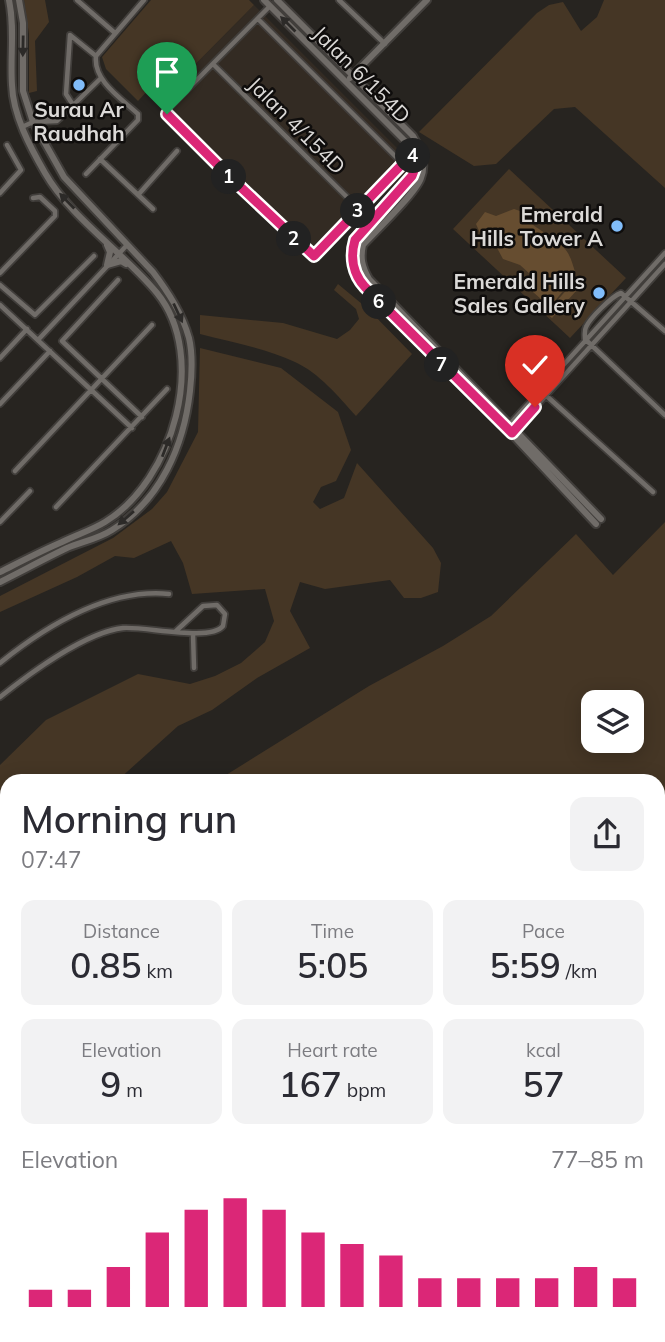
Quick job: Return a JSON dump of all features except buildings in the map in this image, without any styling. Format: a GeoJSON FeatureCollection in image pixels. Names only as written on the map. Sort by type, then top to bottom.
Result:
{"type":"FeatureCollection","features":[{"type":"Feature","properties":{"kind":"street"},"geometry":{"type":"LineString","coordinates":[[0,572],[105,522],[142,487],[156,470],[168,445],[182,376],[181,349],[173,321],[159,295],[54,188],[22,127],[12,94],[12,20],[9,0]]}},
{"type":"Feature","properties":{"kind":"street"},"geometry":{"type":"LineString","coordinates":[[0,582],[68,548],[112,530],[151,494],[173,462],[180,444],[188,410],[192,370],[189,337],[178,309],[153,272],[64,177],[36,122],[23,91],[23,23],[19,0]]}},
{"type":"Feature","properties":{"kind":"street"},"geometry":{"type":"LineString","coordinates":[[77,0],[115,33]]}},
{"type":"Feature","properties":{"kind":"street"},"geometry":{"type":"LineString","coordinates":[[86,174],[139,117],[101,78],[95,65],[96,56],[144,0]]}},
{"type":"Feature","properties":{"kind":"street","name":"Jalan 6/154D"},"geometry":{"type":"LineString","coordinates":[[264,0],[412,149],[415,168],[412,176],[355,240],[352,251],[355,272],[365,287],[511,428]]}},
{"type":"Feature","properties":{"kind":"street"},"geometry":{"type":"LineString","coordinates":[[277,0],[167,110],[169,119],[314,256],[403,163],[412,149],[413,136]]}},
{"type":"Feature","properties":{"kind":"street","name":"Jalan 6/154D"},"geometry":{"type":"LineString","coordinates":[[277,0],[413,136],[423,159],[421,178],[363,244],[362,268],[369,279],[599,521]]}},
{"type":"Feature","properties":{"kind":"street"},"geometry":{"type":"LineString","coordinates":[[339,0],[385,44]]}},
{"type":"Feature","properties":{"kind":"street"},"geometry":{"type":"LineString","coordinates":[[346,82],[427,0]]}},
{"type":"Feature","properties":{"kind":"street"},"geometry":{"type":"LineString","coordinates":[[258,19],[403,163]]}},
{"type":"Feature","properties":{"kind":"street"},"geometry":{"type":"LineString","coordinates":[[73,105],[66,94],[70,35],[96,56]]}},
{"type":"Feature","properties":{"kind":"street","name":"Jalan 4/154D"},"geometry":{"type":"LineString","coordinates":[[213,64],[359,209]]}},
{"type":"Feature","properties":{"kind":"street"},"geometry":{"type":"LineString","coordinates":[[345,68],[349,71],[359,69]]}},
{"type":"Feature","properties":{"kind":"street"},"geometry":{"type":"LineString","coordinates":[[359,69],[359,80],[364,87]]}},
{"type":"Feature","properties":{"kind":"street"},"geometry":{"type":"LineString","coordinates":[[22,127],[61,118],[101,78]]}},
{"type":"Feature","properties":{"kind":"street"},"geometry":{"type":"LineString","coordinates":[[0,192],[21,170],[7,145]]}},
{"type":"Feature","properties":{"kind":"street"},"geometry":{"type":"LineString","coordinates":[[138,195],[177,151]]}},
{"type":"Feature","properties":{"kind":"street"},"geometry":{"type":"LineString","coordinates":[[100,159],[153,209]]}},
{"type":"Feature","properties":{"kind":"street"},"geometry":{"type":"LineString","coordinates":[[0,273],[55,216],[55,211],[40,197],[33,198]]}},
{"type":"Feature","properties":{"kind":"street"},"geometry":{"type":"LineString","coordinates":[[105,240],[110,253],[107,265]]}},
{"type":"Feature","properties":{"kind":"street"},"geometry":{"type":"LineString","coordinates":[[38,340],[127,246]]}},
{"type":"Feature","properties":{"kind":"street"},"geometry":{"type":"LineString","coordinates":[[511,428],[546,395],[591,345],[665,253]]}},
{"type":"Feature","properties":{"kind":"street"},"geometry":{"type":"LineString","coordinates":[[0,285],[35,315],[94,256]]}},
{"type":"Feature","properties":{"kind":"street"},"geometry":{"type":"LineString","coordinates":[[107,265],[121,261],[132,267]]}},
{"type":"Feature","properties":{"kind":"street"},"geometry":{"type":"LineString","coordinates":[[511,428],[585,339],[665,264]]}},
{"type":"Feature","properties":{"kind":"street"},"geometry":{"type":"LineString","coordinates":[[118,279],[62,341],[142,417]]}},
{"type":"Feature","properties":{"kind":"street"},"geometry":{"type":"LineString","coordinates":[[665,331],[621,293],[613,296],[585,328],[585,339],[665,415]]}},
{"type":"Feature","properties":{"kind":"street"},"geometry":{"type":"LineString","coordinates":[[0,305],[132,428]]}},
{"type":"Feature","properties":{"kind":"street"},"geometry":{"type":"LineString","coordinates":[[15,471],[152,325]]}},
{"type":"Feature","properties":{"kind":"street"},"geometry":{"type":"LineString","coordinates":[[0,358],[27,329]]}},
{"type":"Feature","properties":{"kind":"street"},"geometry":{"type":"LineString","coordinates":[[0,404],[50,351]]}},
{"type":"Feature","properties":{"kind":"street"},"geometry":{"type":"LineString","coordinates":[[56,507],[167,389]]}},
{"type":"Feature","properties":{"kind":"street"},"geometry":{"type":"LineString","coordinates":[[540,390],[653,492]]}},
{"type":"Feature","properties":{"kind":"street"},"geometry":{"type":"LineString","coordinates":[[142,487],[151,494]]}},
{"type":"Feature","properties":{"kind":"street"},"geometry":{"type":"LineString","coordinates":[[0,522],[30,491]]}},
{"type":"Feature","properties":{"kind":"street"},"geometry":{"type":"LineString","coordinates":[[0,663],[42,633],[80,613],[124,596],[149,592],[169,594]]}},
{"type":"Feature","properties":{"kind":"street"},"geometry":{"type":"LineString","coordinates":[[0,696],[71,649],[104,633],[136,628],[193,633],[213,633],[219,631],[226,620],[225,614],[217,605],[203,606],[176,631]]}},
{"type":"Feature","properties":{"kind":"street"},"geometry":{"type":"LineString","coordinates":[[193,633],[194,668]]}},
{"type":"Feature","properties":{"kind":"shaded area"},"geometry":{"type":"Polygon","coordinates":[[[24,0],[45,0],[49,22],[35,41],[37,91],[29,93],[29,34],[24,0]]]}},
{"type":"Feature","properties":{"kind":"shaded area"},"geometry":{"type":"Polygon","coordinates":[[[151,0],[249,0],[254,5],[162,98],[151,87],[138,101],[106,69],[102,57],[151,0]]]}},
{"type":"Feature","properties":{"kind":"shaded area"},"geometry":{"type":"Polygon","coordinates":[[[604,0],[665,0],[665,188],[575,107],[554,109],[496,164],[474,166],[419,132],[537,13],[549,5],[563,2],[581,31],[597,17],[604,0]]]}},
{"type":"Feature","properties":{"kind":"shaded area"},"geometry":{"type":"Polygon","coordinates":[[[254,5],[401,152],[410,165],[408,171],[313,264],[162,115],[162,98],[254,5]]]}},
{"type":"Feature","properties":{"kind":"shaded area"},"geometry":{"type":"Polygon","coordinates":[[[509,169],[626,278],[570,338],[453,229],[509,169]]]}},
{"type":"Feature","properties":{"kind":"shaded area"},"geometry":{"type":"Polygon","coordinates":[[[514,209],[559,243],[572,261],[576,275],[550,307],[533,292],[530,274],[520,265],[503,259],[496,246],[480,233],[476,224],[485,212],[496,216],[514,209]]]}},
{"type":"Feature","properties":{"kind":"shaded area"},"geometry":{"type":"Polygon","coordinates":[[[578,277],[584,282],[552,318],[546,313],[578,277]]]}},
{"type":"Feature","properties":{"kind":"shaded area"},"geometry":{"type":"Polygon","coordinates":[[[338,284],[368,309],[412,354],[356,416],[320,379],[295,362],[260,349],[200,334],[200,315],[283,323],[337,339],[359,319],[356,309],[334,290],[338,284]]]}},
{"type":"Feature","properties":{"kind":"shaded area"},"geometry":{"type":"Polygon","coordinates":[[[200,348],[281,368],[338,412],[351,450],[336,481],[321,487],[313,502],[320,509],[344,498],[357,463],[433,548],[441,563],[438,592],[421,598],[404,598],[390,580],[325,589],[300,582],[290,611],[310,648],[257,678],[212,710],[178,726],[125,774],[0,774],[0,765],[46,720],[138,674],[190,684],[215,676],[241,663],[265,642],[274,621],[265,589],[192,594],[183,563],[171,541],[134,558],[115,556],[77,577],[0,612],[0,596],[113,538],[152,509],[167,492],[198,432],[200,348]]]}},
{"type":"Feature","properties":{"kind":"shaded area"},"geometry":{"type":"Polygon","coordinates":[[[665,522],[665,774],[228,774],[369,686],[443,646],[491,616],[576,534],[613,575],[665,522]]]}},
{"type":"Feature","properties":{"kind":"place","name":"Surau Ar Raudhah"},"geometry":{"type":"Point","coordinates":[79,85]}},
{"type":"Feature","properties":{"kind":"place","name":"Emerald Hills Tower A"},"geometry":{"type":"Point","coordinates":[617,226]}},
{"type":"Feature","properties":{"kind":"place","name":"Emerald Hills Sales Gallery"},"geometry":{"type":"Point","coordinates":[599,293]}},
{"type":"Feature","properties":{"kind":"route"},"geometry":{"type":"LineString","coordinates":[[167,114],[169,119],[314,256],[408,158],[412,149],[415,168],[412,176],[355,240],[352,251],[355,272],[365,287],[512,433],[535,407]]}}]}
